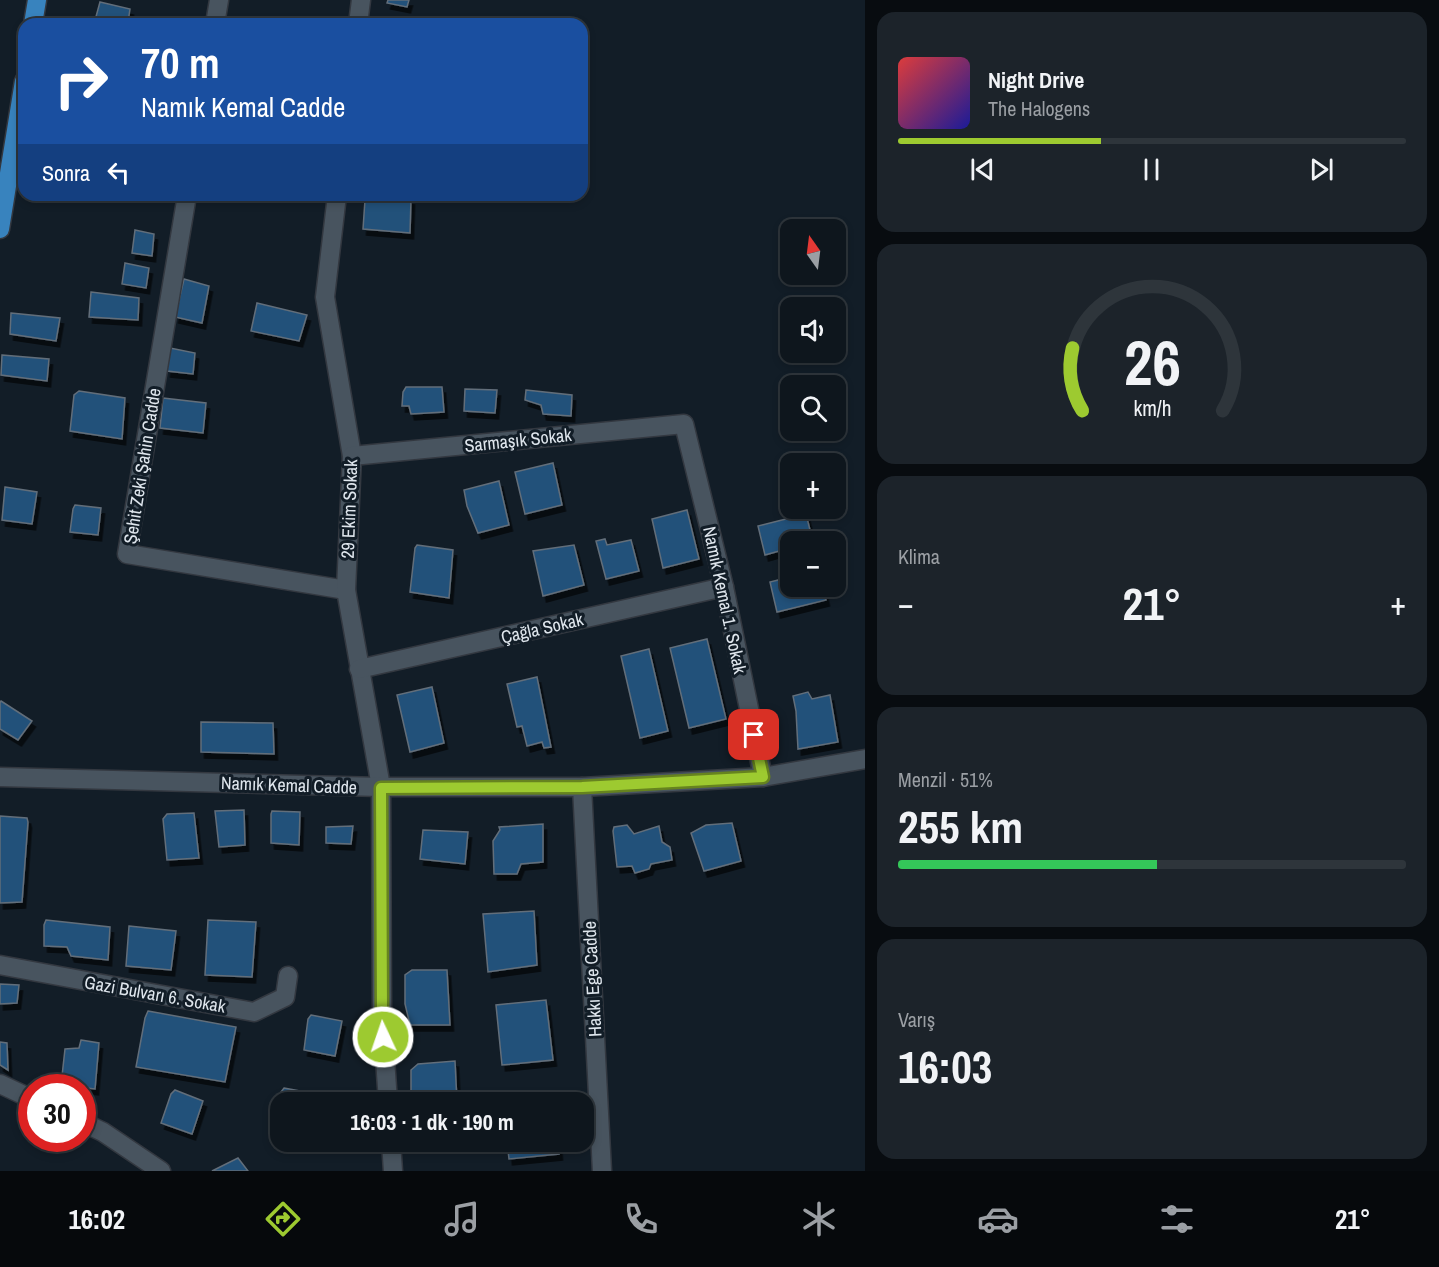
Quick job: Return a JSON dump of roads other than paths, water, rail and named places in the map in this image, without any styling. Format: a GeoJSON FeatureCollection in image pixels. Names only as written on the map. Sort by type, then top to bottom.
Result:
{"type":"FeatureCollection","features":[{"type":"Feature","properties":{"kind":"main road"},"geometry":{"type":"LineString","coordinates":[[34,18],[37,0]]}},
{"type":"Feature","properties":{"kind":"main road"},"geometry":{"type":"LineString","coordinates":[[0,229],[18,118]]}},
{"type":"Feature","properties":{"kind":"street"},"geometry":{"type":"LineString","coordinates":[[216,18],[219,0]]}},
{"type":"Feature","properties":{"kind":"street"},"geometry":{"type":"LineString","coordinates":[[359,18],[361,0]]}},
{"type":"Feature","properties":{"kind":"street","name":"Şehit Zeki Şahin Cadde"},"geometry":{"type":"LineString","coordinates":[[186,201],[127,554],[346,590]]}},
{"type":"Feature","properties":{"kind":"street","name":"29 Ekim Sokak"},"geometry":{"type":"LineString","coordinates":[[336,201],[325,297],[352,456],[346,590],[381,788],[382,1015],[387,1092]]}},
{"type":"Feature","properties":{"kind":"street","name":"Sarmaşık Sokak"},"geometry":{"type":"LineString","coordinates":[[352,456],[684,424]]}},
{"type":"Feature","properties":{"kind":"street","name":"Namık Kemal 1. Sokak"},"geometry":{"type":"LineString","coordinates":[[684,424],[724,587],[763,777]]}},
{"type":"Feature","properties":{"kind":"street","name":"Çağla Sokak"},"geometry":{"type":"LineString","coordinates":[[359,669],[724,587]]}},
{"type":"Feature","properties":{"kind":"street","name":"Namık Kemal Cadde"},"geometry":{"type":"LineString","coordinates":[[0,777],[381,788],[582,787],[763,777],[864,759]]}},
{"type":"Feature","properties":{"kind":"street","name":"Hakkı Ege Cadde"},"geometry":{"type":"LineString","coordinates":[[582,787],[602,1171]]}},
{"type":"Feature","properties":{"kind":"street","name":"Gazi Bulvarı 6. Sokak"},"geometry":{"type":"LineString","coordinates":[[0,965],[254,1012],[285,998],[288,976]]}},
{"type":"Feature","properties":{"kind":"street"},"geometry":{"type":"LineString","coordinates":[[0,1084],[18,1092]]}},
{"type":"Feature","properties":{"kind":"street"},"geometry":{"type":"LineString","coordinates":[[96,1128],[161,1171]]}},
{"type":"Feature","properties":{"kind":"street"},"geometry":{"type":"LineString","coordinates":[[392,1152],[393,1171]]}}]}
